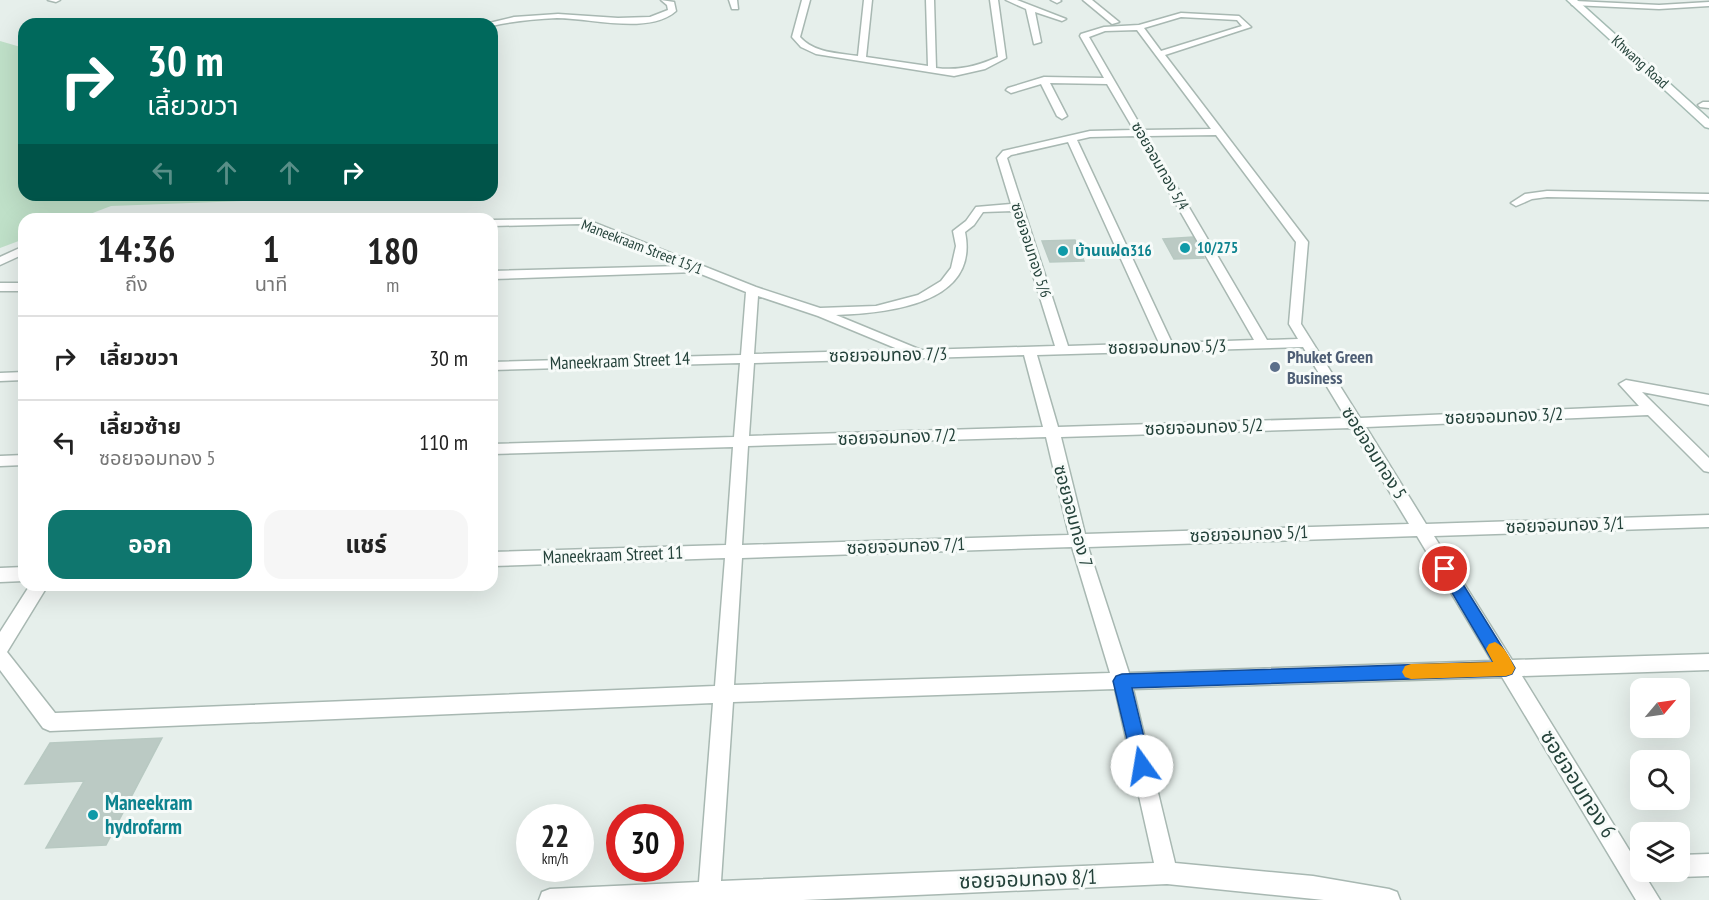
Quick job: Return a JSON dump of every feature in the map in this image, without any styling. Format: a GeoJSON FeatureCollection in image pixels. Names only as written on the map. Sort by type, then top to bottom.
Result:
{"type":"FeatureCollection","features":[{"type":"Feature","properties":{"kind":"main road","name":"Khwang Road"},"geometry":{"type":"LineString","coordinates":[[1580,2],[1707,107]]}},
{"type":"Feature","properties":{"kind":"main road","name":"Khwang Road"},"geometry":{"type":"LineString","coordinates":[[1580,2],[1709,125]]}},
{"type":"Feature","properties":{"kind":"street"},"geometry":{"type":"LineString","coordinates":[[498,23],[550,17],[632,19],[660,17],[672,11],[671,4],[665,0]]}},
{"type":"Feature","properties":{"kind":"street"},"geometry":{"type":"LineString","coordinates":[[806,0],[796,37],[799,43],[808,49],[954,73],[982,67],[1002,58],[994,0]]}},
{"type":"Feature","properties":{"kind":"street"},"geometry":{"type":"LineString","coordinates":[[862,59],[868,0]]}},
{"type":"Feature","properties":{"kind":"street"},"geometry":{"type":"LineString","coordinates":[[930,0],[932,70]]}},
{"type":"Feature","properties":{"kind":"street"},"geometry":{"type":"LineString","coordinates":[[1010,0],[1062,19]]}},
{"type":"Feature","properties":{"kind":"street"},"geometry":{"type":"LineString","coordinates":[[1087,0],[1115,22]]}},
{"type":"Feature","properties":{"kind":"street"},"geometry":{"type":"LineString","coordinates":[[1651,0],[1659,7]]}},
{"type":"Feature","properties":{"kind":"street"},"geometry":{"type":"LineString","coordinates":[[1705,0],[1709,4]]}},
{"type":"Feature","properties":{"kind":"street"},"geometry":{"type":"LineString","coordinates":[[1580,2],[1659,7],[1709,4]]}},
{"type":"Feature","properties":{"kind":"street"},"geometry":{"type":"LineString","coordinates":[[1030,8],[1037,42]]}},
{"type":"Feature","properties":{"kind":"street"},"geometry":{"type":"LineString","coordinates":[[1139,27],[1181,15],[1239,18],[1247,27],[1160,54]]}},
{"type":"Feature","properties":{"kind":"street","name":"ซอยจอมทอง 5"},"geometry":{"type":"LineString","coordinates":[[1139,27],[1302,242],[1295,324],[1506,668]]}},
{"type":"Feature","properties":{"kind":"street","name":"ซอยจอมทอง 5/4"},"geometry":{"type":"LineString","coordinates":[[1139,27],[1104,28],[1084,36],[1263,345]]}},
{"type":"Feature","properties":{"kind":"street"},"geometry":{"type":"LineString","coordinates":[[1044,80],[1062,116]]}},
{"type":"Feature","properties":{"kind":"street"},"geometry":{"type":"LineString","coordinates":[[1011,90],[1044,80],[1110,81]]}},
{"type":"Feature","properties":{"kind":"street"},"geometry":{"type":"LineString","coordinates":[[1167,347],[1071,138],[1090,134],[1219,132]]}},
{"type":"Feature","properties":{"kind":"street","name":"ซอยจอมทอง 5/6"},"geometry":{"type":"LineString","coordinates":[[1063,350],[1002,158],[1007,153],[1071,138]]}},
{"type":"Feature","properties":{"kind":"street"},"geometry":{"type":"LineString","coordinates":[[1516,203],[1529,196],[1547,194],[1709,197]]}},
{"type":"Feature","properties":{"kind":"street"},"geometry":{"type":"LineString","coordinates":[[819,312],[876,310],[922,298],[945,284],[957,268],[962,246],[959,231],[970,223],[980,209],[1017,207]]}},
{"type":"Feature","properties":{"kind":"street","name":"Maneekraam Street 15/1"},"geometry":{"type":"LineString","coordinates":[[498,223],[581,221],[752,290],[819,312],[921,355]]}},
{"type":"Feature","properties":{"kind":"street"},"geometry":{"type":"LineString","coordinates":[[0,261],[18,253]]}},
{"type":"Feature","properties":{"kind":"street"},"geometry":{"type":"LineString","coordinates":[[498,275],[699,269]]}},
{"type":"Feature","properties":{"kind":"street"},"geometry":{"type":"LineString","coordinates":[[0,287],[18,286]]}},
{"type":"Feature","properties":{"kind":"street"},"geometry":{"type":"LineString","coordinates":[[709,896],[752,290]]}},
{"type":"Feature","properties":{"kind":"street","name":"ซอยจอมทอง 5/3"},"geometry":{"type":"LineString","coordinates":[[1029,350],[1306,343]]}},
{"type":"Feature","properties":{"kind":"street","name":"ซอยจอมทอง 7/3"},"geometry":{"type":"LineString","coordinates":[[747,357],[921,355],[1029,350]]}},
{"type":"Feature","properties":{"kind":"street","name":"ซอยจอมทอง 7"},"geometry":{"type":"LineString","coordinates":[[1029,350],[1052,432],[1077,540],[1122,681],[1167,873]]}},
{"type":"Feature","properties":{"kind":"street","name":"Maneekraam Street 14"},"geometry":{"type":"LineString","coordinates":[[498,366],[747,357]]}},
{"type":"Feature","properties":{"kind":"street"},"geometry":{"type":"LineString","coordinates":[[0,376],[18,376]]}},
{"type":"Feature","properties":{"kind":"street"},"geometry":{"type":"LineString","coordinates":[[1709,400],[1626,384],[1709,467]]}},
{"type":"Feature","properties":{"kind":"street","name":"ซอยจอมทอง 3/2"},"geometry":{"type":"LineString","coordinates":[[1355,423],[1652,410]]}},
{"type":"Feature","properties":{"kind":"street","name":"ซอยจอมทอง 5/2"},"geometry":{"type":"LineString","coordinates":[[1052,432],[1355,423]]}},
{"type":"Feature","properties":{"kind":"street","name":"ซอยจอมทอง 7/2"},"geometry":{"type":"LineString","coordinates":[[498,449],[1052,432]]}},
{"type":"Feature","properties":{"kind":"street"},"geometry":{"type":"LineString","coordinates":[[0,461],[18,460]]}},
{"type":"Feature","properties":{"kind":"street","name":"ซอยจอมทอง 3/1"},"geometry":{"type":"LineString","coordinates":[[1421,529],[1709,521]]}},
{"type":"Feature","properties":{"kind":"street","name":"ซอยจอมทอง 5/1"},"geometry":{"type":"LineString","coordinates":[[1077,540],[1421,529]]}},
{"type":"Feature","properties":{"kind":"street","name":"ซอยจอมทอง 7/1"},"geometry":{"type":"LineString","coordinates":[[734,552],[1077,540]]}},
{"type":"Feature","properties":{"kind":"street","name":"Maneekraam Street 11"},"geometry":{"type":"LineString","coordinates":[[498,559],[734,552]]}},
{"type":"Feature","properties":{"kind":"street"},"geometry":{"type":"LineString","coordinates":[[0,575],[18,574]]}},
{"type":"Feature","properties":{"kind":"street"},"geometry":{"type":"LineString","coordinates":[[0,648],[35,591]]}},
{"type":"Feature","properties":{"kind":"street"},"geometry":{"type":"LineString","coordinates":[[0,656],[50,722],[723,694],[1709,662]]}},
{"type":"Feature","properties":{"kind":"street","name":"ซอยจอมทอง 6"},"geometry":{"type":"LineString","coordinates":[[1506,668],[1630,859]]}},
{"type":"Feature","properties":{"kind":"street"},"geometry":{"type":"LineString","coordinates":[[1690,866],[1709,865]]}},
{"type":"Feature","properties":{"kind":"street","name":"ซอยจอมทอง 8/1"},"geometry":{"type":"LineString","coordinates":[[550,900],[709,896],[1167,873],[1313,887],[1389,900]]}},
{"type":"Feature","properties":{"kind":"street","name":"ซอยจอมทอง 6"},"geometry":{"type":"LineString","coordinates":[[1641,882],[1649,900]]}},
{"type":"Feature","properties":{"kind":"green space"},"geometry":{"type":"Polygon","coordinates":[[[0,41],[18,46],[18,201],[242,201],[111,206],[93,213],[18,213],[18,241],[0,248],[0,41]]]}},
{"type":"Feature","properties":{"kind":"building","name":"10/275"},"geometry":{"type":"Polygon","coordinates":[[[1193,237],[1204,258],[1174,259],[1163,239],[1193,237]]]}},
{"type":"Feature","properties":{"kind":"building","name":"บ้านแฝด316"},"geometry":{"type":"Polygon","coordinates":[[[1075,240],[1084,261],[1050,262],[1042,241],[1075,240]]]}},
{"type":"Feature","properties":{"kind":"building","name":"Maneekram hydrofarm"},"geometry":{"type":"Polygon","coordinates":[[[162,738],[106,845],[46,848],[84,781],[25,784],[50,743],[162,738]]]}},
{"type":"Feature","properties":{"kind":"slow traffic"},"geometry":{"type":"LineString","coordinates":[[1411,672],[1506,668],[1495,649]]}},
{"type":"Feature","properties":{"kind":"place","name":"10/275"},"geometry":{"type":"Point","coordinates":[1185,248]}},
{"type":"Feature","properties":{"kind":"place","name":"บ้านแฝด316"},"geometry":{"type":"Point","coordinates":[1063,251]}},
{"type":"Feature","properties":{"kind":"place","name":"Phuket Green Business"},"geometry":{"type":"Point","coordinates":[1275,367]}},
{"type":"Feature","properties":{"kind":"place","name":"Maneekram hydrofarm"},"geometry":{"type":"Point","coordinates":[93,815]}},
{"type":"Feature","properties":{"kind":"route"},"geometry":{"type":"LineString","coordinates":[[1142,766],[1122,681],[1506,668],[1445,569]]}}]}
